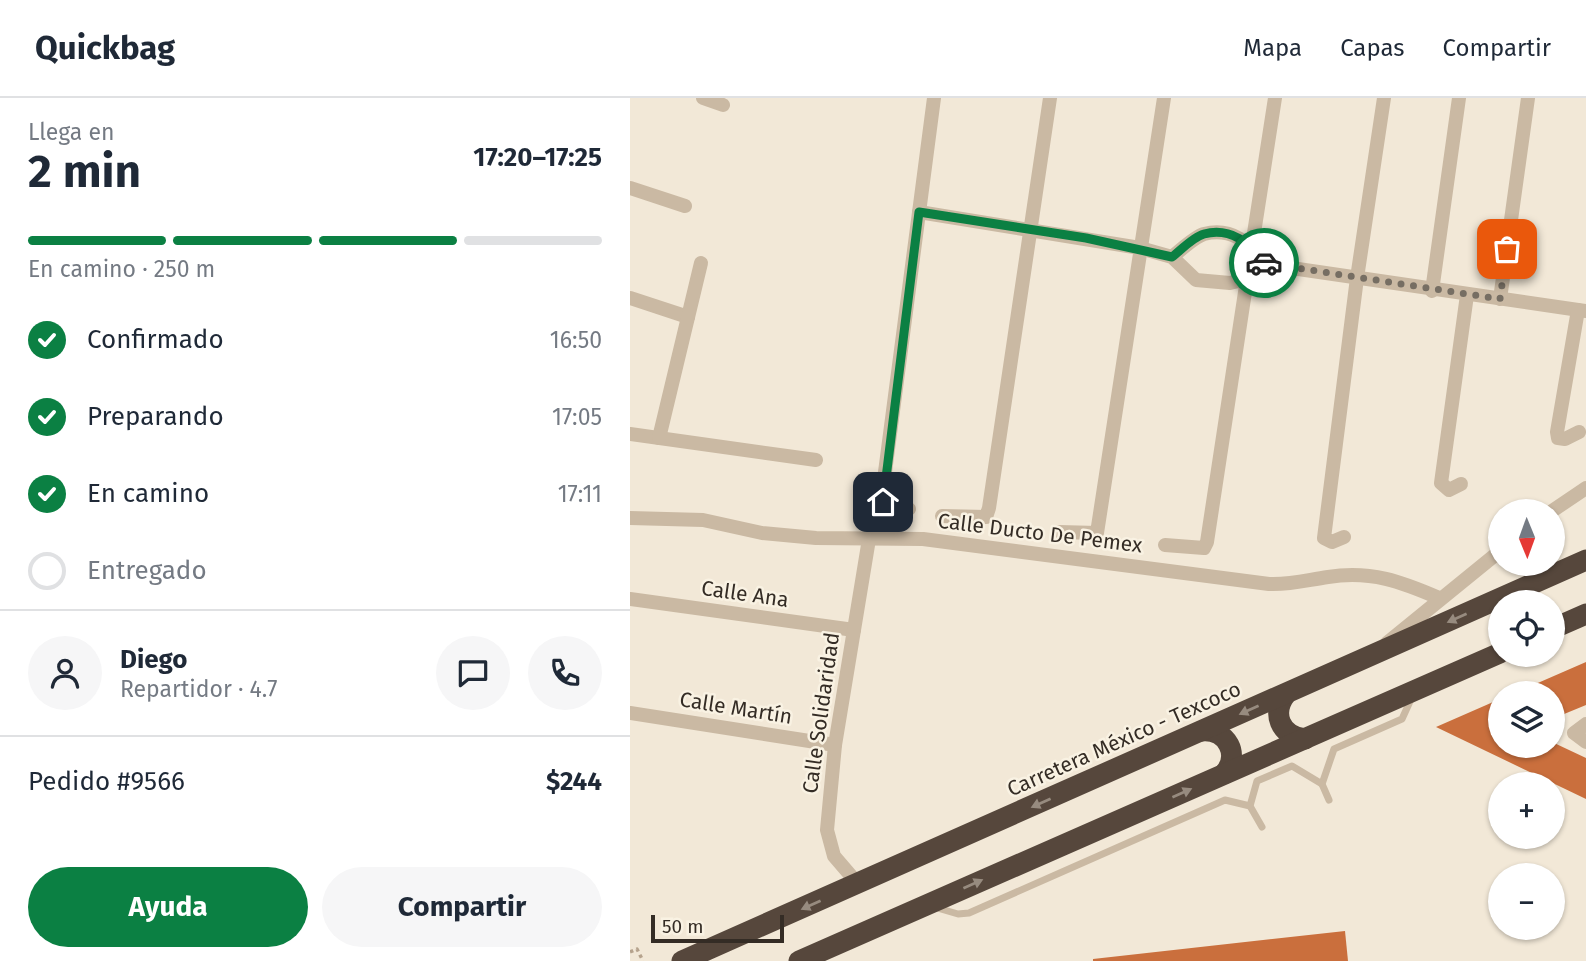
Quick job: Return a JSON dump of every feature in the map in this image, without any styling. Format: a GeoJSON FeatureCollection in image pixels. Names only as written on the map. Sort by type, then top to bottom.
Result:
{"type":"FeatureCollection","features":[{"type":"Feature","properties":{"kind":"highway","name":"Carretera México - Texcoco"},"geometry":{"type":"LineString","coordinates":[[682,961],[1586,560]]}},
{"type":"Feature","properties":{"kind":"highway"},"geometry":{"type":"LineString","coordinates":[[1565,623],[1586,614]]}},
{"type":"Feature","properties":{"kind":"highway"},"geometry":{"type":"LineString","coordinates":[[799,961],[1224,774],[1270,765],[1305,739],[1488,658]]}},
{"type":"Feature","properties":{"kind":"highway"},"geometry":{"type":"LineString","coordinates":[[1286,694],[1279,708],[1280,723],[1290,735],[1305,739]]}},
{"type":"Feature","properties":{"kind":"highway"},"geometry":{"type":"LineString","coordinates":[[1202,731],[1215,732],[1230,744],[1231,763],[1224,774]]}},
{"type":"Feature","properties":{"kind":"street"},"geometry":{"type":"LineString","coordinates":[[703,98],[723,105]]}},
{"type":"Feature","properties":{"kind":"street"},"geometry":{"type":"LineString","coordinates":[[909,509],[888,506],[883,502],[882,495],[934,98]]}},
{"type":"Feature","properties":{"kind":"street"},"geometry":{"type":"LineString","coordinates":[[942,516],[978,519],[986,517],[989,508],[1050,98]]}},
{"type":"Feature","properties":{"kind":"street"},"geometry":{"type":"LineString","coordinates":[[1059,532],[1097,533],[1164,98]]}},
{"type":"Feature","properties":{"kind":"street"},"geometry":{"type":"LineString","coordinates":[[1252,246],[1275,98]]}},
{"type":"Feature","properties":{"kind":"street"},"geometry":{"type":"LineString","coordinates":[[1345,537],[1332,542],[1324,538],[1357,278],[1384,98]]}},
{"type":"Feature","properties":{"kind":"street"},"geometry":{"type":"LineString","coordinates":[[1432,290],[1459,98]]}},
{"type":"Feature","properties":{"kind":"street"},"geometry":{"type":"LineString","coordinates":[[1500,299],[1528,98]]}},
{"type":"Feature","properties":{"kind":"street"},"geometry":{"type":"LineString","coordinates":[[630,188],[685,206]]}},
{"type":"Feature","properties":{"kind":"street"},"geometry":{"type":"LineString","coordinates":[[919,212],[1139,248],[1172,257],[1196,280],[1230,283],[1247,279],[1264,264]]}},
{"type":"Feature","properties":{"kind":"street"},"geometry":{"type":"LineString","coordinates":[[1172,257],[1203,234],[1235,235],[1252,246],[1264,264],[1582,310],[1558,438],[1565,439],[1579,432]]}},
{"type":"Feature","properties":{"kind":"street"},"geometry":{"type":"LineString","coordinates":[[659,438],[701,263]]}},
{"type":"Feature","properties":{"kind":"street"},"geometry":{"type":"LineString","coordinates":[[1165,545],[1196,549],[1204,548],[1207,542],[1247,279]]}},
{"type":"Feature","properties":{"kind":"street"},"geometry":{"type":"LineString","coordinates":[[1461,484],[1448,490],[1441,483],[1467,295]]}},
{"type":"Feature","properties":{"kind":"street"},"geometry":{"type":"LineString","coordinates":[[630,298],[688,317]]}},
{"type":"Feature","properties":{"kind":"street"},"geometry":{"type":"LineString","coordinates":[[630,434],[816,460]]}},
{"type":"Feature","properties":{"kind":"street"},"geometry":{"type":"LineString","coordinates":[[1565,502],[1586,488]]}},
{"type":"Feature","properties":{"kind":"street","name":"Calle Ducto De Pemex"},"geometry":{"type":"LineString","coordinates":[[630,518],[703,520],[762,533],[923,539],[1269,584],[1294,585],[1330,576],[1392,578],[1439,598]]}},
{"type":"Feature","properties":{"kind":"street","name":"Calle Solidaridad"},"geometry":{"type":"LineString","coordinates":[[858,884],[834,856],[827,830],[835,745],[869,539]]}},
{"type":"Feature","properties":{"kind":"street"},"geometry":{"type":"LineString","coordinates":[[1372,655],[1488,560]]}},
{"type":"Feature","properties":{"kind":"street","name":"Calle Ana"},"geometry":{"type":"LineString","coordinates":[[630,598],[854,630]]}},
{"type":"Feature","properties":{"kind":"street","name":"Calle Martín"},"geometry":{"type":"LineString","coordinates":[[630,713],[835,745]]}},
{"type":"Feature","properties":{"kind":"street"},"geometry":{"type":"LineString","coordinates":[[1586,724],[1574,733],[1586,742]]}},
{"type":"Feature","properties":{"kind":"lane"},"geometry":{"type":"LineString","coordinates":[[1322,784],[1334,748],[1402,719],[1416,690]]}},
{"type":"Feature","properties":{"kind":"lane"},"geometry":{"type":"LineString","coordinates":[[1262,827],[1250,806],[1257,781],[1270,765],[1292,766],[1322,784],[1329,800]]}},
{"type":"Feature","properties":{"kind":"lane"},"geometry":{"type":"LineString","coordinates":[[927,905],[958,914],[969,913],[1225,800],[1250,806]]}},
{"type":"Feature","properties":{"kind":"path"},"geometry":{"type":"LineString","coordinates":[[630,952],[637,949],[643,961]]}},
{"type":"Feature","properties":{"kind":"building"},"geometry":{"type":"Polygon","coordinates":[[[1586,662],[1586,705],[1565,714],[1565,681],[1542,681],[1586,662]]]}},
{"type":"Feature","properties":{"kind":"building"},"geometry":{"type":"Polygon","coordinates":[[[1488,704],[1488,752],[1436,727],[1488,704]]]}},
{"type":"Feature","properties":{"kind":"building"},"geometry":{"type":"Polygon","coordinates":[[[1565,748],[1586,758],[1586,799],[1565,789],[1565,772],[1530,772],[1501,758],[1565,758],[1565,748]]]}},
{"type":"Feature","properties":{"kind":"building"},"geometry":{"type":"Polygon","coordinates":[[[1345,931],[1348,961],[1093,961],[1093,959],[1345,931]]]}},
{"type":"Feature","properties":{"kind":"way so far"},"geometry":{"type":"LineString","coordinates":[[1264,263],[1500,299],[1507,249]]}},
{"type":"Feature","properties":{"kind":"route"},"geometry":{"type":"LineString","coordinates":[[883,502],[919,212],[1086,238],[1172,257],[1203,234],[1235,235],[1252,246],[1264,263]]}}]}
